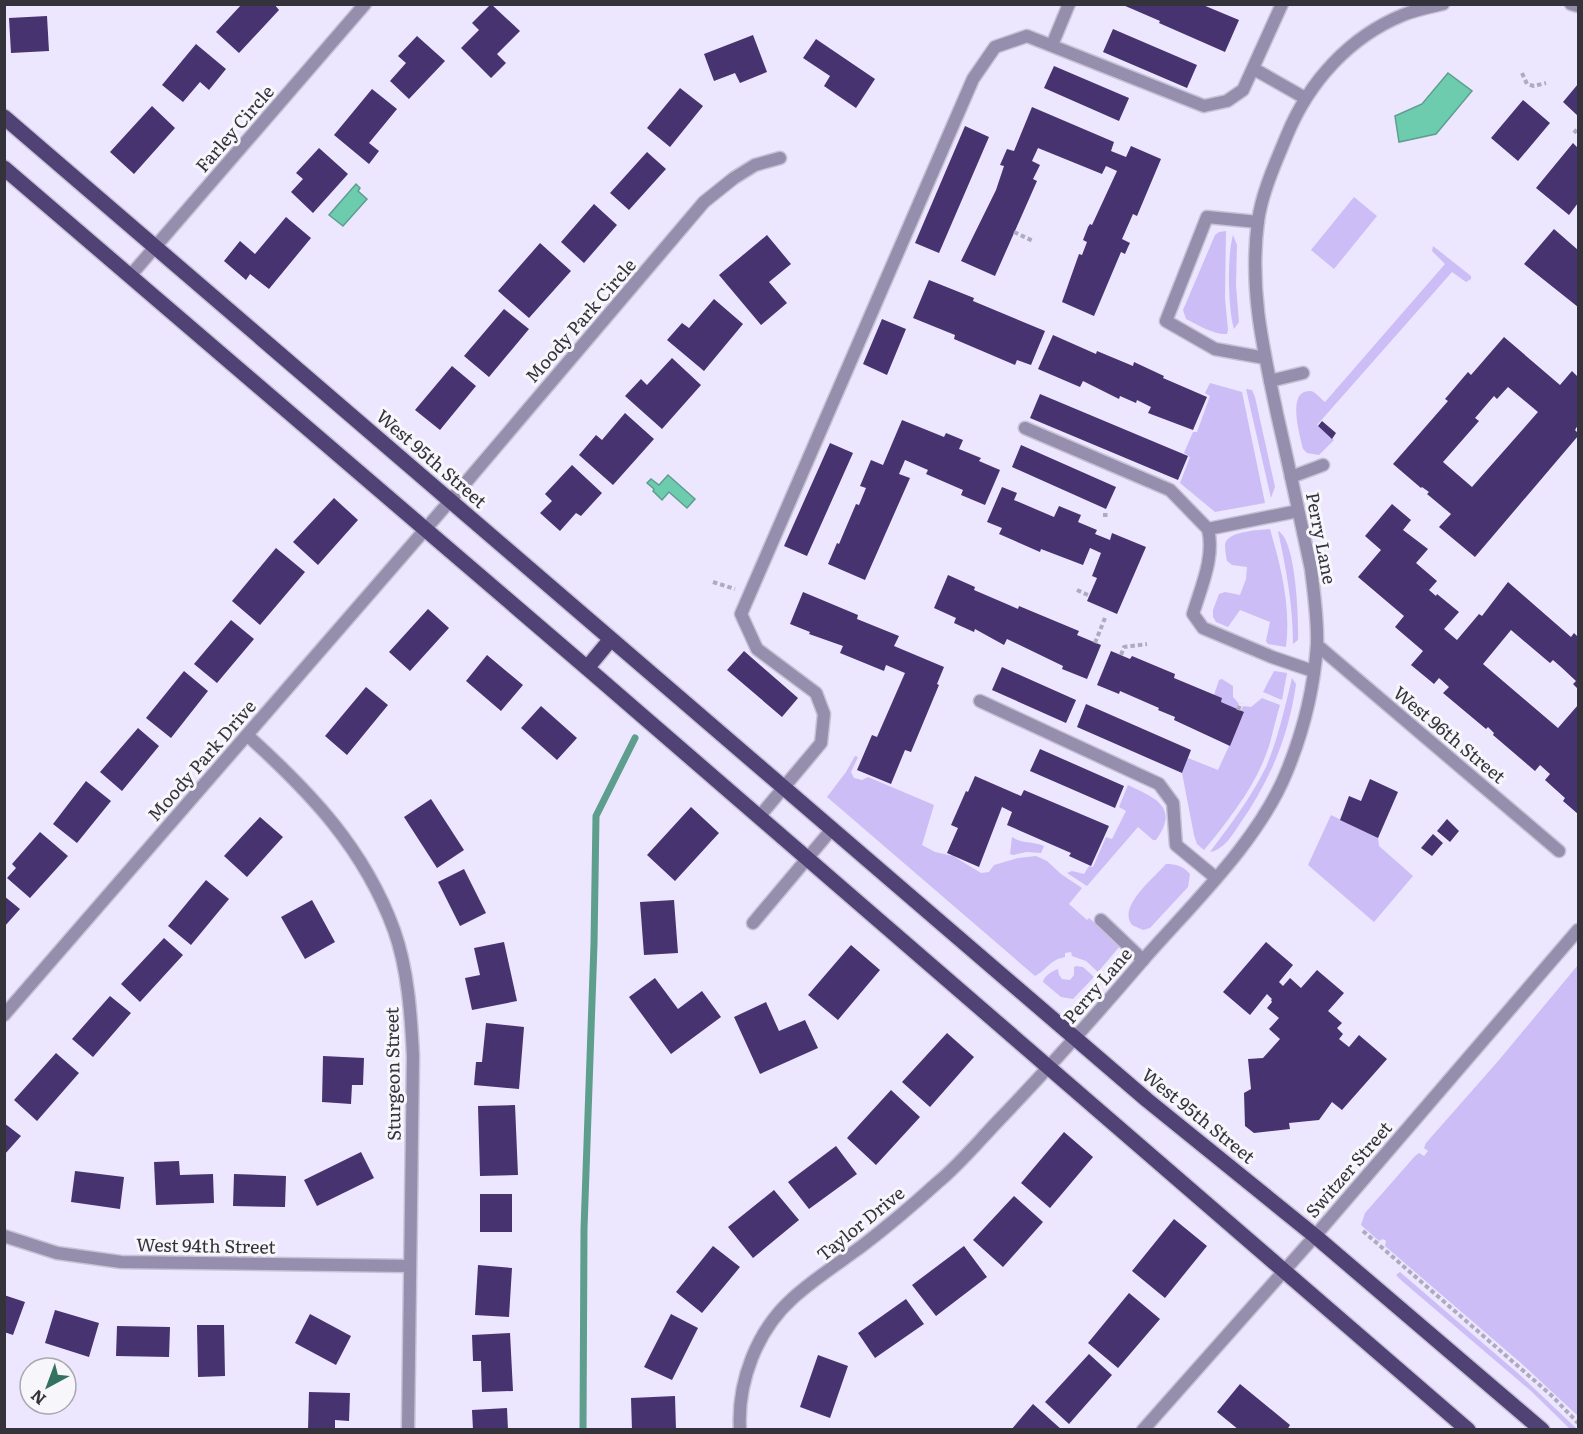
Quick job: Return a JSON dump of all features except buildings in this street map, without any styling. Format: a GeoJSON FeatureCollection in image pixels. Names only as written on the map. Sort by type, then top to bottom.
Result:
{"type":"FeatureCollection","features":[{"type":"Feature","properties":{"kind":"main road","name":"West 95th Street"},"geometry":{"type":"LineString","coordinates":[[4,117],[1148,1100],[1315,1236],[1542,1430]]}},
{"type":"Feature","properties":{"kind":"main road"},"geometry":{"type":"LineString","coordinates":[[4,168],[587,668],[1468,1430]]}},
{"type":"Feature","properties":{"kind":"main road"},"geometry":{"type":"LineString","coordinates":[[587,668],[611,639]]}},
{"type":"Feature","properties":{"kind":"street","name":"Farley Circle"},"geometry":{"type":"LineString","coordinates":[[130,276],[364,4]]}},
{"type":"Feature","properties":{"kind":"street"},"geometry":{"type":"LineString","coordinates":[[1052,45],[1069,4]]}},
{"type":"Feature","properties":{"kind":"street"},"geometry":{"type":"LineString","coordinates":[[759,817],[821,743],[824,714],[816,693],[758,649],[741,614],[973,79],[995,46],[1028,36],[1204,106],[1227,102],[1243,90],[1282,4]]}},
{"type":"Feature","properties":{"kind":"street","name":"Perry Lane"},"geometry":{"type":"LineString","coordinates":[[1049,1067],[1238,852],[1287,774],[1311,688],[1317,645],[1316,604],[1311,569],[1258,324],[1254,273],[1258,222],[1271,174],[1296,112],[1314,85],[1344,51],[1367,34],[1405,14],[1428,6],[1443,4]]}},
{"type":"Feature","properties":{"kind":"street"},"geometry":{"type":"LineString","coordinates":[[1571,4],[1578,6]]}},
{"type":"Feature","properties":{"kind":"street"},"geometry":{"type":"LineString","coordinates":[[1254,69],[1305,98]]}},
{"type":"Feature","properties":{"kind":"street","name":"Moody Park Circle"},"geometry":{"type":"LineString","coordinates":[[425,529],[704,202],[734,178],[755,165],[780,158]]}},
{"type":"Feature","properties":{"kind":"street"},"geometry":{"type":"LineString","coordinates":[[1258,222],[1207,217],[1166,321],[1215,349],[1265,358]]}},
{"type":"Feature","properties":{"kind":"street"},"geometry":{"type":"LineString","coordinates":[[1270,381],[1303,373]]}},
{"type":"Feature","properties":{"kind":"street"},"geometry":{"type":"LineString","coordinates":[[1025,428],[1170,490],[1208,528],[1211,541],[1206,575],[1193,614],[1203,628],[1272,657],[1313,671]]}},
{"type":"Feature","properties":{"kind":"street"},"geometry":{"type":"LineString","coordinates":[[1291,477],[1323,465]]}},
{"type":"Feature","properties":{"kind":"street"},"geometry":{"type":"LineString","coordinates":[[1208,528],[1298,512]]}},
{"type":"Feature","properties":{"kind":"street","name":"Moody Park Drive"},"geometry":{"type":"LineString","coordinates":[[4,1015],[425,529]]}},
{"type":"Feature","properties":{"kind":"street","name":"West 96th Street"},"geometry":{"type":"LineString","coordinates":[[1317,645],[1560,850]]}},
{"type":"Feature","properties":{"kind":"street"},"geometry":{"type":"LineString","coordinates":[[980,701],[1159,784],[1173,803],[1176,845],[1216,878]]}},
{"type":"Feature","properties":{"kind":"street","name":"Sturgeon Street"},"geometry":{"type":"LineString","coordinates":[[247,735],[311,796],[341,831],[365,867],[394,930],[404,972],[411,1024],[408,1430]]}},
{"type":"Feature","properties":{"kind":"street"},"geometry":{"type":"LineString","coordinates":[[753,923],[832,829]]}},
{"type":"Feature","properties":{"kind":"street"},"geometry":{"type":"LineString","coordinates":[[1101,920],[1143,960]]}},
{"type":"Feature","properties":{"kind":"street","name":"Switzer Street"},"geometry":{"type":"LineString","coordinates":[[1143,1430],[1315,1236],[1578,930]]}},
{"type":"Feature","properties":{"kind":"street","name":"Taylor Drive"},"geometry":{"type":"LineString","coordinates":[[740,1430],[739,1416],[745,1379],[756,1348],[775,1317],[794,1298],[879,1233],[940,1181],[1049,1067]]}},
{"type":"Feature","properties":{"kind":"street","name":"West 94th Street"},"geometry":{"type":"LineString","coordinates":[[4,1236],[57,1253],[121,1262],[410,1266]]}},
{"type":"Feature","properties":{"kind":"path"},"geometry":{"type":"LineString","coordinates":[[1522,73],[1527,84],[1540,86],[1546,83]]}},
{"type":"Feature","properties":{"kind":"path"},"geometry":{"type":"LineString","coordinates":[[1574,133],[1578,128]]}},
{"type":"Feature","properties":{"kind":"path"},"geometry":{"type":"LineString","coordinates":[[1014,232],[1033,241]]}},
{"type":"Feature","properties":{"kind":"path"},"geometry":{"type":"LineString","coordinates":[[1103,515],[1110,515]]}},
{"type":"Feature","properties":{"kind":"path"},"geometry":{"type":"LineString","coordinates":[[713,582],[736,589]]}},
{"type":"Feature","properties":{"kind":"path"},"geometry":{"type":"LineString","coordinates":[[1077,590],[1090,596]]}},
{"type":"Feature","properties":{"kind":"path"},"geometry":{"type":"LineString","coordinates":[[1095,643],[1106,618]]}},
{"type":"Feature","properties":{"kind":"path"},"geometry":{"type":"LineString","coordinates":[[1121,655],[1124,647],[1148,644]]}},
{"type":"Feature","properties":{"kind":"path"},"geometry":{"type":"LineString","coordinates":[[1238,710],[1241,703]]}},
{"type":"Feature","properties":{"kind":"path"},"geometry":{"type":"LineString","coordinates":[[1363,1231],[1551,1395],[1578,1423]]}},
{"type":"Feature","properties":{"kind":"shaded area"},"geometry":{"type":"Polygon","coordinates":[[[1448,73],[1472,91],[1436,134],[1399,142],[1395,116],[1422,104],[1448,73]]]}},
{"type":"Feature","properties":{"kind":"shaded area"},"geometry":{"type":"Polygon","coordinates":[[[356,184],[360,188],[358,191],[367,199],[343,226],[329,215],[356,184]]]}},
{"type":"Feature","properties":{"kind":"shaded area"},"geometry":{"type":"Polygon","coordinates":[[[1354,197],[1377,216],[1334,269],[1311,250],[1354,197]]]}},
{"type":"Feature","properties":{"kind":"shaded area"},"geometry":{"type":"Polygon","coordinates":[[[1226,231],[1225,298],[1228,330],[1227,334],[1222,334],[1186,319],[1183,310],[1215,235],[1226,231]]]}},
{"type":"Feature","properties":{"kind":"shaded area"},"geometry":{"type":"Polygon","coordinates":[[[1233,235],[1237,245],[1236,285],[1239,322],[1234,329],[1230,309],[1229,282],[1233,235]]]}},
{"type":"Feature","properties":{"kind":"shaded area"},"geometry":{"type":"Polygon","coordinates":[[[1433,246],[1471,276],[1471,279],[1466,282],[1452,272],[1317,425],[1334,440],[1319,455],[1307,453],[1303,449],[1296,415],[1298,398],[1303,393],[1312,391],[1325,402],[1445,264],[1432,251],[1433,246]]]}},
{"type":"Feature","properties":{"kind":"shaded area"},"geometry":{"type":"Polygon","coordinates":[[[1210,383],[1242,392],[1265,503],[1215,512],[1180,483],[1190,457],[1184,453],[1193,432],[1197,432],[1210,396],[1205,393],[1210,383]]]}},
{"type":"Feature","properties":{"kind":"shaded area"},"geometry":{"type":"Polygon","coordinates":[[[1246,389],[1252,390],[1255,397],[1275,487],[1271,498],[1246,389]]]}},
{"type":"Feature","properties":{"kind":"shaded area"},"geometry":{"type":"Polygon","coordinates":[[[668,475],[695,499],[687,508],[669,492],[662,500],[647,483],[651,479],[659,485],[668,475]]]}},
{"type":"Feature","properties":{"kind":"shaded area"},"geometry":{"type":"Polygon","coordinates":[[[1270,529],[1286,602],[1286,647],[1268,644],[1266,641],[1270,622],[1240,610],[1228,627],[1216,622],[1213,617],[1219,594],[1225,592],[1240,595],[1246,579],[1247,567],[1232,565],[1227,561],[1225,545],[1227,540],[1244,532],[1270,529]]]}},
{"type":"Feature","properties":{"kind":"shaded area"},"geometry":{"type":"Polygon","coordinates":[[[1278,531],[1284,537],[1293,564],[1298,640],[1293,644],[1292,615],[1278,531]]]}},
{"type":"Feature","properties":{"kind":"shaded area"},"geometry":{"type":"Polygon","coordinates":[[[1274,671],[1287,673],[1282,700],[1263,692],[1274,671]]]}},
{"type":"Feature","properties":{"kind":"shaded area"},"geometry":{"type":"Polygon","coordinates":[[[1292,678],[1296,684],[1283,740],[1260,793],[1230,838],[1215,851],[1210,852],[1247,800],[1266,767],[1278,734],[1292,678]]]}},
{"type":"Feature","properties":{"kind":"shaded area"},"geometry":{"type":"Polygon","coordinates":[[[1222,679],[1233,686],[1233,697],[1239,704],[1236,709],[1221,702],[1222,698],[1214,695],[1219,680],[1222,679]]]}},
{"type":"Feature","properties":{"kind":"shaded area"},"geometry":{"type":"Polygon","coordinates":[[[1262,698],[1280,705],[1264,760],[1241,801],[1204,850],[1197,844],[1194,835],[1182,773],[1188,758],[1218,770],[1244,713],[1241,711],[1243,706],[1251,707],[1262,698]]]}},
{"type":"Feature","properties":{"kind":"shaded area"},"geometry":{"type":"Polygon","coordinates":[[[855,756],[858,757],[851,772],[854,778],[862,780],[868,777],[934,805],[922,845],[935,852],[953,856],[981,873],[989,872],[994,865],[1018,858],[1036,856],[1047,861],[1082,888],[1069,904],[1087,920],[1089,918],[1120,946],[1098,972],[1086,961],[1072,956],[1071,952],[1065,953],[1065,957],[1055,960],[1035,976],[827,797],[855,756]]]}},
{"type":"Feature","properties":{"kind":"shaded area"},"geometry":{"type":"Polygon","coordinates":[[[1128,785],[1147,794],[1161,805],[1166,819],[1163,829],[1156,840],[1153,840],[1138,827],[1087,886],[1067,873],[1072,871],[1084,874],[1089,866],[1093,867],[1106,837],[1112,839],[1126,811],[1119,807],[1128,785]]]}},
{"type":"Feature","properties":{"kind":"shaded area"},"geometry":{"type":"Polygon","coordinates":[[[1331,815],[1378,838],[1379,846],[1413,876],[1374,922],[1308,865],[1331,815]]]}},
{"type":"Feature","properties":{"kind":"shaded area"},"geometry":{"type":"Polygon","coordinates":[[[1012,837],[1044,846],[1041,853],[1027,852],[1013,855],[1010,854],[1012,837]]]}},
{"type":"Feature","properties":{"kind":"shaded area"},"geometry":{"type":"Polygon","coordinates":[[[1166,864],[1179,866],[1190,874],[1188,887],[1150,928],[1143,930],[1132,925],[1129,910],[1139,893],[1166,864]]]}},
{"type":"Feature","properties":{"kind":"shaded area"},"geometry":{"type":"Polygon","coordinates":[[[1578,965],[1578,1416],[1522,1364],[1385,1246],[1386,1241],[1383,1239],[1379,1241],[1361,1225],[1365,1213],[1415,1156],[1419,1153],[1424,1156],[1428,1151],[1424,1148],[1426,1143],[1578,965]]]}},
{"type":"Feature","properties":{"kind":"shaded area"},"geometry":{"type":"Polygon","coordinates":[[[1076,966],[1083,967],[1094,977],[1073,999],[1061,997],[1043,982],[1049,974],[1058,969],[1062,979],[1070,980],[1076,966]]]}},
{"type":"Feature","properties":{"kind":"shaded area"},"geometry":{"type":"Polygon","coordinates":[[[1400,1272],[1520,1375],[1577,1429],[1570,1429],[1531,1391],[1402,1281],[1396,1275],[1400,1272]]]}},
{"type":"Feature","properties":{"kind":"waterway"},"geometry":{"type":"LineString","coordinates":[[583,1430],[584,1229],[596,816],[635,738]]}}]}
